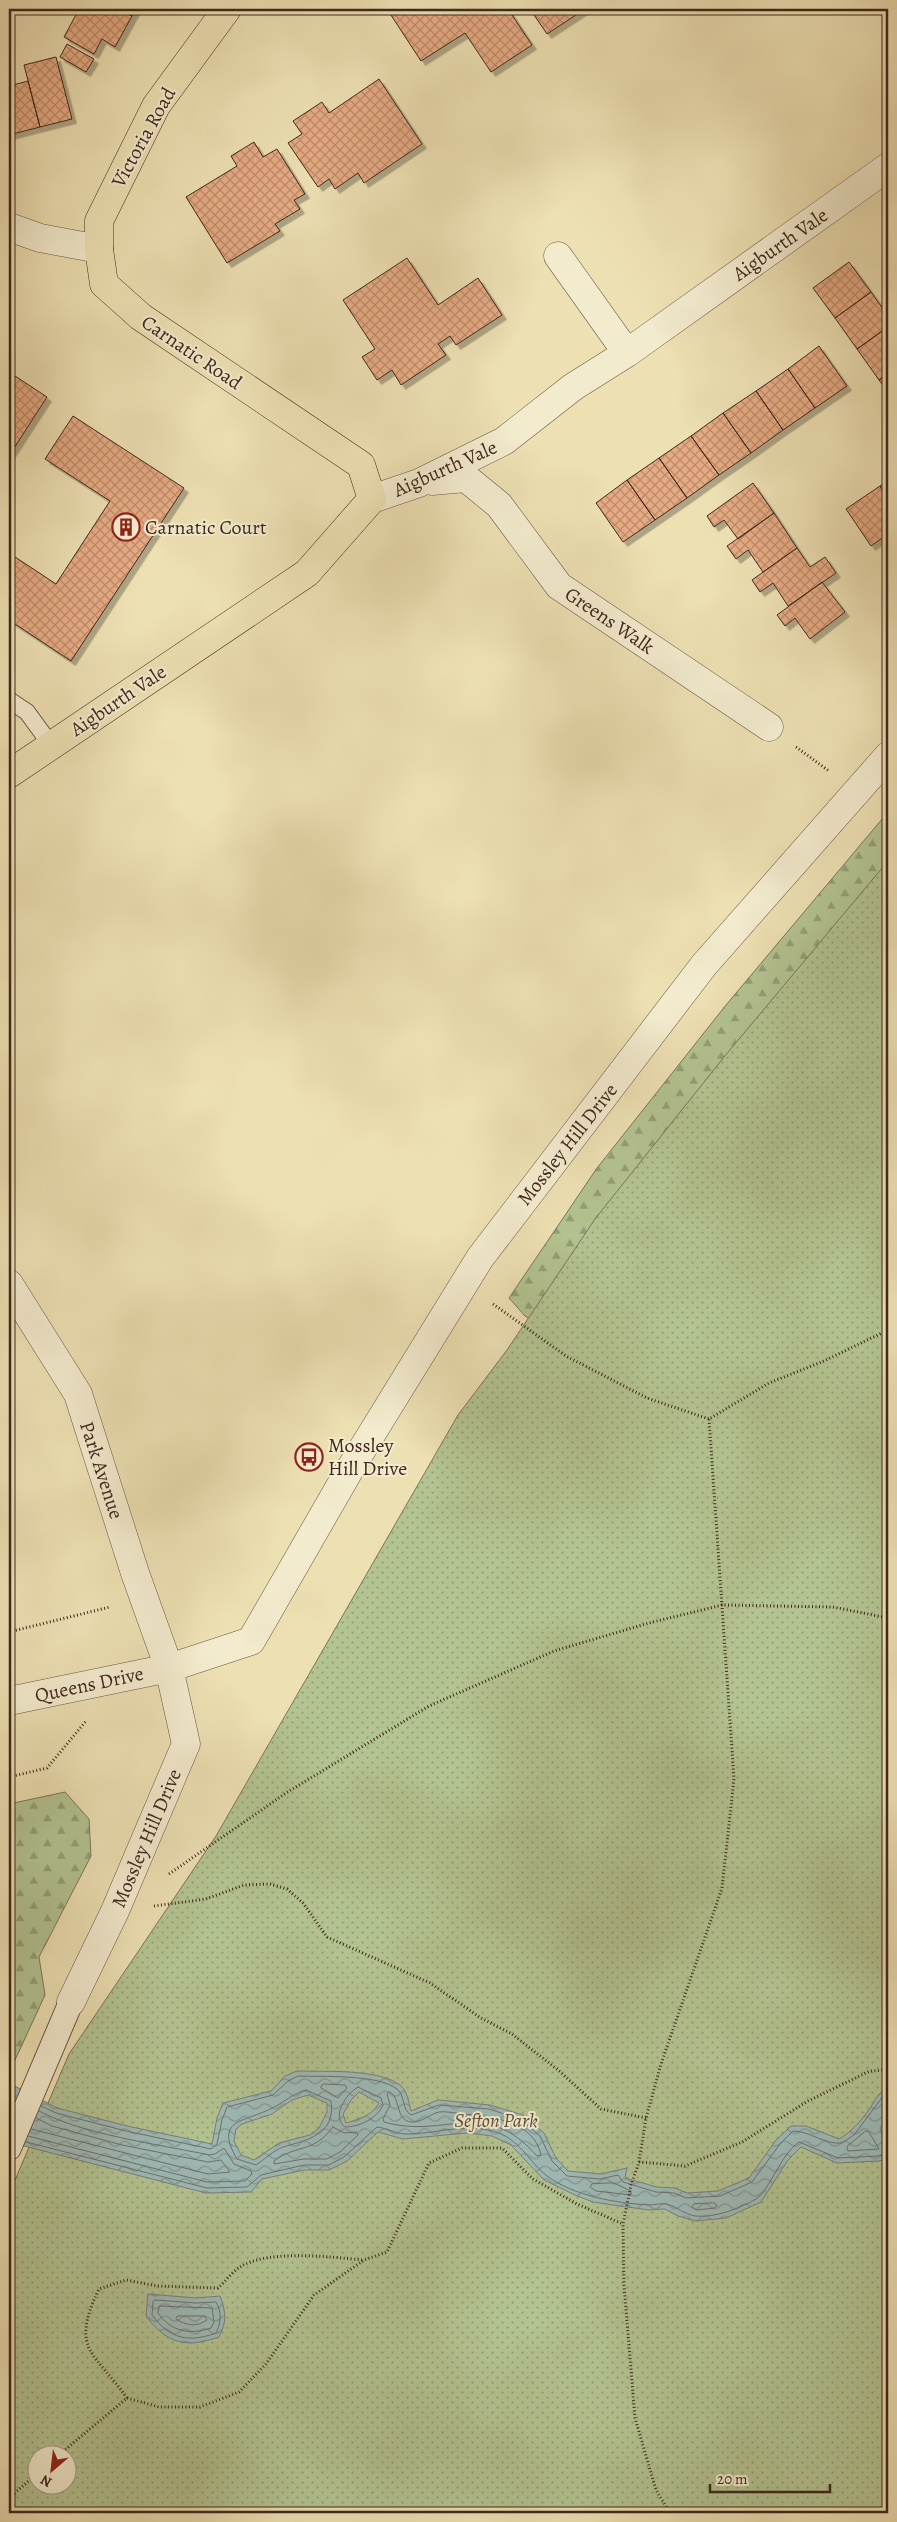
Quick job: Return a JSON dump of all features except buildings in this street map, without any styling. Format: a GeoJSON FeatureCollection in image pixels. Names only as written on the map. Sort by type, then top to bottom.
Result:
{"type":"FeatureCollection","features":[{"type":"Feature","properties":{"kind":"main road","name":"Victoria Road"},"geometry":{"type":"LineString","coordinates":[[99,249],[99,221],[156,106],[227,9]]}},
{"type":"Feature","properties":{"kind":"main road","name":"Carnatic Road"},"geometry":{"type":"LineString","coordinates":[[99,249],[104,284],[140,317],[361,465],[372,499]]}},
{"type":"Feature","properties":{"kind":"main road","name":"Aigburth Vale"},"geometry":{"type":"LineString","coordinates":[[9,774],[307,572],[372,499]]}},
{"type":"Feature","properties":{"kind":"street","name":"Aigburth Vale"},"geometry":{"type":"LineString","coordinates":[[372,499],[419,483],[504,441],[573,387],[627,353],[888,167]]}},
{"type":"Feature","properties":{"kind":"street"},"geometry":{"type":"LineString","coordinates":[[9,227],[40,238],[99,249]]}},
{"type":"Feature","properties":{"kind":"street"},"geometry":{"type":"LineString","coordinates":[[558,256],[627,353]]}},
{"type":"Feature","properties":{"kind":"street","name":"Greens Walk"},"geometry":{"type":"LineString","coordinates":[[419,483],[466,478],[499,505],[559,586],[769,727]]}},
{"type":"Feature","properties":{"kind":"street","name":"Mossley Hill Drive"},"geometry":{"type":"LineString","coordinates":[[9,2148],[71,2002],[115,1911],[186,1744],[169,1668],[251,1641],[350,1469],[480,1258],[704,965],[888,756]]}},
{"type":"Feature","properties":{"kind":"street","name":"Park Avenue"},"geometry":{"type":"LineString","coordinates":[[9,1284],[78,1394],[144,1599],[169,1668]]}},
{"type":"Feature","properties":{"kind":"street","name":"Queens Drive"},"geometry":{"type":"LineString","coordinates":[[9,1701],[169,1668]]}},
{"type":"Feature","properties":{"kind":"lane"},"geometry":{"type":"LineString","coordinates":[[9,700],[27,712],[50,745]]}},
{"type":"Feature","properties":{"kind":"path"},"geometry":{"type":"LineString","coordinates":[[769,727],[856,791]]}},
{"type":"Feature","properties":{"kind":"path"},"geometry":{"type":"LineString","coordinates":[[464,1283],[566,1356],[647,1398],[709,1419],[770,1383],[824,1361],[888,1330]]}},
{"type":"Feature","properties":{"kind":"path"},"geometry":{"type":"LineString","coordinates":[[670,2513],[656,2490],[635,2418],[624,2285],[623,2224],[630,2185],[639,2162],[646,2118],[679,2010],[722,1888],[734,1779],[709,1419]]}},
{"type":"Feature","properties":{"kind":"path"},"geometry":{"type":"LineString","coordinates":[[9,1632],[144,1599]]}},
{"type":"Feature","properties":{"kind":"path"},"geometry":{"type":"LineString","coordinates":[[164,1878],[286,1793],[429,1706],[554,1651],[649,1623],[722,1605],[833,1607],[888,1618]]}},
{"type":"Feature","properties":{"kind":"path"},"geometry":{"type":"LineString","coordinates":[[9,1776],[47,1768],[123,1676]]}},
{"type":"Feature","properties":{"kind":"path"},"geometry":{"type":"LineString","coordinates":[[115,1911],[206,1899],[244,1885],[270,1884],[287,1889],[303,1903],[327,1937],[430,1983],[481,2018],[512,2034],[558,2070],[601,2110],[646,2118]]}},
{"type":"Feature","properties":{"kind":"path"},"geometry":{"type":"LineString","coordinates":[[639,2162],[685,2166],[742,2142],[808,2102],[870,2071],[888,2070]]}},
{"type":"Feature","properties":{"kind":"path"},"geometry":{"type":"LineString","coordinates":[[364,2260],[323,2256],[272,2257],[241,2267],[218,2288],[157,2286],[126,2280],[99,2289],[90,2308],[85,2335],[95,2361],[127,2398],[159,2407],[200,2408],[239,2392],[266,2364],[314,2295],[364,2260],[387,2252],[429,2164],[462,2148],[502,2148],[533,2179],[577,2204],[623,2224]]}},
{"type":"Feature","properties":{"kind":"path"},"geometry":{"type":"LineString","coordinates":[[72,2444],[127,2398]]}},
{"type":"Feature","properties":{"kind":"path"},"geometry":{"type":"LineString","coordinates":[[9,2498],[28,2482]]}},
{"type":"Feature","properties":{"kind":"green space"},"geometry":{"type":"Polygon","coordinates":[[[888,812],[888,1320],[599,1363],[525,1316],[509,1298],[597,1168],[726,1005],[888,812]]]}},
{"type":"Feature","properties":{"kind":"green space","name":"Sefton Park"},"geometry":{"type":"Polygon","coordinates":[[[888,861],[888,2513],[9,2513],[9,2194],[69,2054],[216,1836],[458,1415],[507,1350],[595,1219],[724,1057],[888,861]]]}},
{"type":"Feature","properties":{"kind":"green space"},"geometry":{"type":"Polygon","coordinates":[[[65,1792],[89,1819],[91,1856],[39,1957],[45,1995],[9,2073],[9,1804],[65,1792]]]}},
{"type":"Feature","properties":{"kind":"water"},"geometry":{"type":"Polygon","coordinates":[[[297,2071],[351,2072],[380,2076],[392,2080],[403,2088],[408,2097],[411,2111],[438,2100],[490,2105],[523,2115],[544,2133],[556,2158],[568,2171],[601,2174],[627,2168],[625,2178],[657,2187],[675,2188],[687,2193],[718,2191],[749,2178],[776,2140],[791,2126],[806,2126],[839,2139],[862,2119],[879,2095],[888,2088],[888,2117],[880,2128],[882,2135],[888,2134],[888,2158],[879,2161],[837,2163],[801,2147],[788,2160],[761,2202],[726,2218],[695,2221],[678,2216],[665,2209],[649,2210],[593,2202],[544,2180],[511,2145],[492,2136],[467,2133],[403,2139],[378,2132],[347,2161],[329,2170],[304,2170],[262,2179],[251,2192],[206,2193],[9,2142],[9,2083],[57,2108],[127,2126],[212,2144],[217,2118],[223,2103],[271,2091],[285,2076],[297,2071]],[[359,2092],[351,2100],[343,2114],[346,2123],[369,2114],[379,2103],[359,2092]],[[308,2095],[292,2100],[272,2114],[242,2124],[236,2129],[234,2141],[241,2155],[254,2160],[279,2143],[310,2135],[319,2128],[327,2112],[327,2103],[308,2095]]]}},
{"type":"Feature","properties":{"kind":"water"},"geometry":{"type":"Polygon","coordinates":[[[148,2294],[196,2298],[220,2296],[225,2317],[219,2337],[188,2343],[170,2338],[154,2326],[146,2316],[148,2294]]]}},
{"type":"Feature","properties":{"kind":"place","name":"Carnatic Court"},"geometry":{"type":"Point","coordinates":[126,527]}},
{"type":"Feature","properties":{"kind":"place","name":"Mossley Hill Drive"},"geometry":{"type":"Point","coordinates":[309,1457]}}]}
